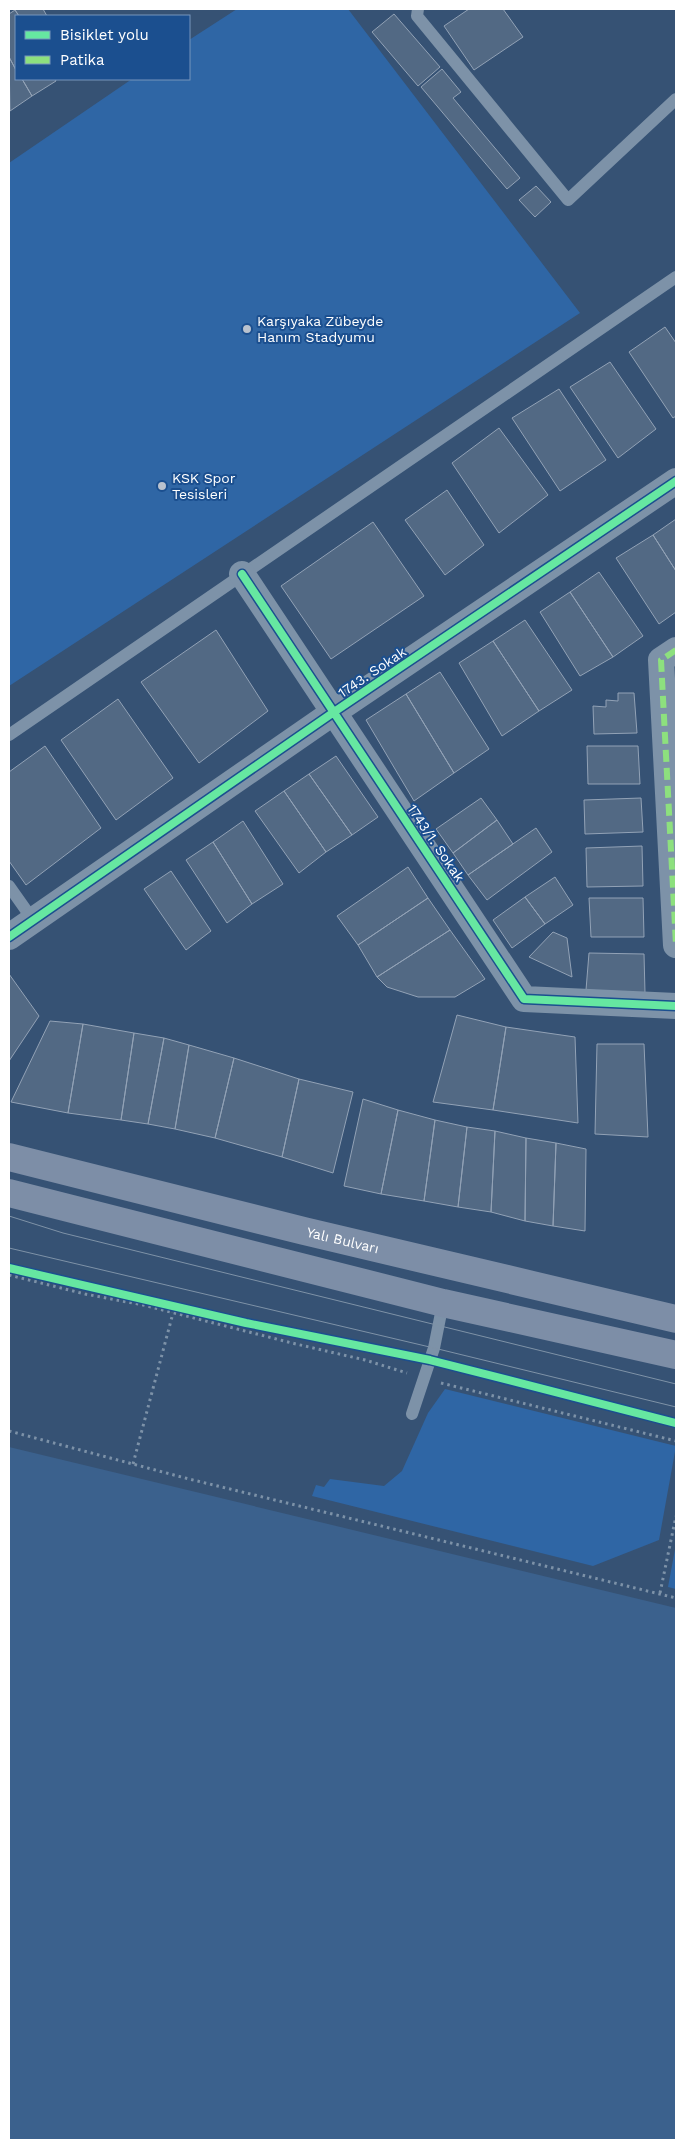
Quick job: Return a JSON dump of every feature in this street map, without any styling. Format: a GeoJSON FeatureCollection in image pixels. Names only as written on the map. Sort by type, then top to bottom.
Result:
{"type":"FeatureCollection","features":[{"type":"Feature","properties":{"kind":"main road","name":"Yalı Bulvarı"},"geometry":{"type":"LineString","coordinates":[[9,1156],[313,1233],[676,1319]]}},
{"type":"Feature","properties":{"kind":"main road"},"geometry":{"type":"LineString","coordinates":[[9,1193],[443,1303],[676,1355]]}},
{"type":"Feature","properties":{"kind":"street","name":"1743. Sokak"},"geometry":{"type":"LineString","coordinates":[[9,937],[334,712],[676,481]]}},
{"type":"Feature","properties":{"kind":"street","name":"1743/1. Sokak"},"geometry":{"type":"LineString","coordinates":[[242,574],[524,999],[676,1006]]}},
{"type":"Feature","properties":{"kind":"street"},"geometry":{"type":"LineString","coordinates":[[676,650],[661,660],[673,813],[676,945]]}},
{"type":"Feature","properties":{"kind":"lane"},"geometry":{"type":"LineString","coordinates":[[418,9],[417,16],[568,200],[676,99]]}},
{"type":"Feature","properties":{"kind":"lane"},"geometry":{"type":"LineString","coordinates":[[9,734],[676,277]]}},
{"type":"Feature","properties":{"kind":"lane"},"geometry":{"type":"LineString","coordinates":[[9,886],[33,920]]}},
{"type":"Feature","properties":{"kind":"lane"},"geometry":{"type":"LineString","coordinates":[[412,1414],[434,1348],[443,1303]]}},
{"type":"Feature","properties":{"kind":"path"},"geometry":{"type":"LineString","coordinates":[[9,1268],[81,1284]]}},
{"type":"Feature","properties":{"kind":"path"},"geometry":{"type":"LineString","coordinates":[[9,1275],[365,1360],[424,1378],[595,1423],[676,1441]]}},
{"type":"Feature","properties":{"kind":"path"},"geometry":{"type":"LineString","coordinates":[[91,1286],[256,1325]]}},
{"type":"Feature","properties":{"kind":"path"},"geometry":{"type":"LineString","coordinates":[[133,1464],[173,1313]]}},
{"type":"Feature","properties":{"kind":"path"},"geometry":{"type":"LineString","coordinates":[[9,1431],[133,1464],[676,1598]]}},
{"type":"Feature","properties":{"kind":"path"},"geometry":{"type":"LineString","coordinates":[[660,1593],[676,1516]]}},
{"type":"Feature","properties":{"kind":"shaded area","name":"Karşıyaka Zübeyde Hanım Stadyumu"},"geometry":{"type":"Polygon","coordinates":[[[237,9],[348,9],[580,313],[9,686],[9,163],[131,80],[190,80],[190,39],[237,9]]]}},
{"type":"Feature","properties":{"kind":"shaded area"},"geometry":{"type":"Polygon","coordinates":[[[445,1389],[676,1446],[659,1540],[593,1566],[312,1496],[316,1485],[324,1487],[330,1479],[384,1486],[402,1471],[428,1413],[445,1389]]]}},
{"type":"Feature","properties":{"kind":"shaded area"},"geometry":{"type":"Polygon","coordinates":[[[9,1447],[676,1608],[676,2140],[9,2140],[9,1447]]]}},
{"type":"Feature","properties":{"kind":"shaded area"},"geometry":{"type":"Polygon","coordinates":[[[676,1544],[676,1589],[668,1587],[676,1544]]]}},
{"type":"Feature","properties":{"kind":"building"},"geometry":{"type":"Polygon","coordinates":[[[43,9],[46,15],[18,15],[15,10],[43,9]]]}},
{"type":"Feature","properties":{"kind":"building"},"geometry":{"type":"Polygon","coordinates":[[[469,9],[503,9],[523,37],[474,70],[444,26],[469,9]]]}},
{"type":"Feature","properties":{"kind":"building"},"geometry":{"type":"Polygon","coordinates":[[[15,10],[18,15],[15,15],[15,68],[9,57],[9,14],[15,10]]]}},
{"type":"Feature","properties":{"kind":"building"},"geometry":{"type":"Polygon","coordinates":[[[394,14],[440,67],[418,86],[372,32],[394,14]]]}},
{"type":"Feature","properties":{"kind":"building"},"geometry":{"type":"Polygon","coordinates":[[[9,57],[15,68],[15,80],[23,80],[32,96],[10,111],[9,57]]]}},
{"type":"Feature","properties":{"kind":"building"},"geometry":{"type":"Polygon","coordinates":[[[442,69],[461,92],[453,98],[520,178],[507,189],[421,87],[442,69]]]}},
{"type":"Feature","properties":{"kind":"building"},"geometry":{"type":"Polygon","coordinates":[[[23,80],[56,80],[56,81],[32,96],[23,80]]]}},
{"type":"Feature","properties":{"kind":"building"},"geometry":{"type":"Polygon","coordinates":[[[536,186],[551,202],[535,217],[519,200],[536,186]]]}},
{"type":"Feature","properties":{"kind":"building"},"geometry":{"type":"Polygon","coordinates":[[[665,327],[676,343],[676,416],[673,418],[629,352],[665,327]]]}},
{"type":"Feature","properties":{"kind":"building"},"geometry":{"type":"Polygon","coordinates":[[[610,362],[656,429],[618,458],[570,387],[610,362]]]}},
{"type":"Feature","properties":{"kind":"building"},"geometry":{"type":"Polygon","coordinates":[[[559,389],[606,460],[560,491],[512,418],[559,389]]]}},
{"type":"Feature","properties":{"kind":"building"},"geometry":{"type":"Polygon","coordinates":[[[499,428],[548,495],[499,533],[452,463],[499,428]]]}},
{"type":"Feature","properties":{"kind":"building"},"geometry":{"type":"Polygon","coordinates":[[[447,490],[484,545],[445,575],[405,520],[447,490]]]}},
{"type":"Feature","properties":{"kind":"building"},"geometry":{"type":"Polygon","coordinates":[[[676,519],[676,571],[653,535],[676,519]]]}},
{"type":"Feature","properties":{"kind":"building"},"geometry":{"type":"Polygon","coordinates":[[[373,522],[424,596],[331,659],[281,586],[373,522]]]}},
{"type":"Feature","properties":{"kind":"building"},"geometry":{"type":"Polygon","coordinates":[[[653,535],[676,571],[676,612],[659,624],[616,558],[653,535]]]}},
{"type":"Feature","properties":{"kind":"building"},"geometry":{"type":"Polygon","coordinates":[[[599,572],[643,636],[613,657],[570,592],[599,572]]]}},
{"type":"Feature","properties":{"kind":"building"},"geometry":{"type":"Polygon","coordinates":[[[570,592],[613,657],[580,676],[540,612],[570,592]]]}},
{"type":"Feature","properties":{"kind":"building"},"geometry":{"type":"Polygon","coordinates":[[[525,620],[572,690],[539,711],[493,641],[525,620]]]}},
{"type":"Feature","properties":{"kind":"building"},"geometry":{"type":"Polygon","coordinates":[[[216,630],[268,711],[199,763],[141,682],[216,630]]]}},
{"type":"Feature","properties":{"kind":"building"},"geometry":{"type":"Polygon","coordinates":[[[493,641],[539,711],[502,736],[459,663],[493,641]]]}},
{"type":"Feature","properties":{"kind":"building"},"geometry":{"type":"Polygon","coordinates":[[[440,672],[489,749],[454,773],[406,694],[440,672]]]}},
{"type":"Feature","properties":{"kind":"building"},"geometry":{"type":"Polygon","coordinates":[[[618,693],[634,693],[637,733],[594,734],[593,706],[606,707],[606,700],[618,701],[618,693]]]}},
{"type":"Feature","properties":{"kind":"building"},"geometry":{"type":"Polygon","coordinates":[[[406,694],[454,773],[414,801],[366,720],[406,694]]]}},
{"type":"Feature","properties":{"kind":"building"},"geometry":{"type":"Polygon","coordinates":[[[118,699],[173,778],[116,820],[61,740],[118,699]]]}},
{"type":"Feature","properties":{"kind":"building"},"geometry":{"type":"Polygon","coordinates":[[[45,746],[101,828],[26,885],[9,861],[9,772],[45,746]]]}},
{"type":"Feature","properties":{"kind":"building"},"geometry":{"type":"Polygon","coordinates":[[[587,746],[638,746],[640,784],[588,784],[587,746]]]}},
{"type":"Feature","properties":{"kind":"building"},"geometry":{"type":"Polygon","coordinates":[[[336,756],[378,817],[352,835],[309,774],[336,756]]]}},
{"type":"Feature","properties":{"kind":"building"},"geometry":{"type":"Polygon","coordinates":[[[309,774],[352,835],[326,852],[284,791],[309,774]]]}},
{"type":"Feature","properties":{"kind":"building"},"geometry":{"type":"Polygon","coordinates":[[[284,791],[326,852],[299,873],[255,811],[284,791]]]}},
{"type":"Feature","properties":{"kind":"building"},"geometry":{"type":"Polygon","coordinates":[[[481,798],[497,820],[453,853],[436,829],[481,798]]]}},
{"type":"Feature","properties":{"kind":"building"},"geometry":{"type":"Polygon","coordinates":[[[641,798],[643,832],[585,834],[584,800],[641,798]]]}},
{"type":"Feature","properties":{"kind":"building"},"geometry":{"type":"Polygon","coordinates":[[[497,820],[513,844],[468,875],[453,853],[497,820]]]}},
{"type":"Feature","properties":{"kind":"building"},"geometry":{"type":"Polygon","coordinates":[[[243,821],[283,884],[252,904],[213,842],[243,821]]]}},
{"type":"Feature","properties":{"kind":"building"},"geometry":{"type":"Polygon","coordinates":[[[536,828],[552,852],[487,900],[468,875],[536,828]]]}},
{"type":"Feature","properties":{"kind":"building"},"geometry":{"type":"Polygon","coordinates":[[[213,842],[252,904],[227,923],[186,860],[213,842]]]}},
{"type":"Feature","properties":{"kind":"building"},"geometry":{"type":"Polygon","coordinates":[[[642,846],[643,886],[587,887],[586,848],[642,846]]]}},
{"type":"Feature","properties":{"kind":"building"},"geometry":{"type":"Polygon","coordinates":[[[408,867],[428,898],[358,945],[337,916],[408,867]]]}},
{"type":"Feature","properties":{"kind":"building"},"geometry":{"type":"Polygon","coordinates":[[[171,871],[211,931],[186,950],[144,889],[171,871]]]}},
{"type":"Feature","properties":{"kind":"building"},"geometry":{"type":"Polygon","coordinates":[[[555,877],[573,905],[545,924],[525,897],[555,877]]]}},
{"type":"Feature","properties":{"kind":"building"},"geometry":{"type":"Polygon","coordinates":[[[525,897],[545,924],[512,948],[493,920],[525,897]]]}},
{"type":"Feature","properties":{"kind":"building"},"geometry":{"type":"Polygon","coordinates":[[[428,898],[450,930],[377,977],[358,945],[428,898]]]}},
{"type":"Feature","properties":{"kind":"building"},"geometry":{"type":"Polygon","coordinates":[[[589,898],[643,898],[644,937],[591,937],[589,898]]]}},
{"type":"Feature","properties":{"kind":"building"},"geometry":{"type":"Polygon","coordinates":[[[450,930],[485,979],[455,997],[418,997],[387,987],[377,977],[450,930]]]}},
{"type":"Feature","properties":{"kind":"building"},"geometry":{"type":"Polygon","coordinates":[[[553,932],[567,938],[572,977],[529,957],[553,932]]]}},
{"type":"Feature","properties":{"kind":"building"},"geometry":{"type":"Polygon","coordinates":[[[589,953],[644,954],[645,993],[586,990],[589,953]]]}},
{"type":"Feature","properties":{"kind":"building"},"geometry":{"type":"Polygon","coordinates":[[[9,974],[39,1016],[9,1061],[9,974]]]}},
{"type":"Feature","properties":{"kind":"building"},"geometry":{"type":"Polygon","coordinates":[[[457,1015],[506,1027],[493,1110],[433,1102],[457,1015]]]}},
{"type":"Feature","properties":{"kind":"building"},"geometry":{"type":"Polygon","coordinates":[[[50,1021],[83,1024],[68,1113],[11,1102],[50,1021]]]}},
{"type":"Feature","properties":{"kind":"building"},"geometry":{"type":"Polygon","coordinates":[[[83,1024],[134,1033],[121,1120],[68,1113],[83,1024]]]}},
{"type":"Feature","properties":{"kind":"building"},"geometry":{"type":"Polygon","coordinates":[[[506,1027],[575,1037],[578,1123],[493,1110],[506,1027]]]}},
{"type":"Feature","properties":{"kind":"building"},"geometry":{"type":"Polygon","coordinates":[[[134,1033],[164,1038],[148,1124],[121,1120],[134,1033]]]}},
{"type":"Feature","properties":{"kind":"building"},"geometry":{"type":"Polygon","coordinates":[[[164,1038],[189,1045],[175,1129],[148,1124],[164,1038]]]}},
{"type":"Feature","properties":{"kind":"building"},"geometry":{"type":"Polygon","coordinates":[[[597,1044],[644,1044],[648,1137],[595,1134],[597,1044]]]}},
{"type":"Feature","properties":{"kind":"building"},"geometry":{"type":"Polygon","coordinates":[[[189,1045],[234,1058],[215,1138],[175,1129],[189,1045]]]}},
{"type":"Feature","properties":{"kind":"building"},"geometry":{"type":"Polygon","coordinates":[[[234,1058],[299,1079],[282,1157],[215,1138],[234,1058]]]}},
{"type":"Feature","properties":{"kind":"building"},"geometry":{"type":"Polygon","coordinates":[[[299,1079],[353,1092],[333,1173],[282,1157],[299,1079]]]}},
{"type":"Feature","properties":{"kind":"building"},"geometry":{"type":"Polygon","coordinates":[[[363,1099],[398,1110],[381,1194],[344,1186],[363,1099]]]}},
{"type":"Feature","properties":{"kind":"building"},"geometry":{"type":"Polygon","coordinates":[[[398,1110],[435,1120],[424,1201],[381,1194],[398,1110]]]}},
{"type":"Feature","properties":{"kind":"building"},"geometry":{"type":"Polygon","coordinates":[[[435,1120],[467,1127],[458,1207],[424,1201],[435,1120]]]}},
{"type":"Feature","properties":{"kind":"building"},"geometry":{"type":"Polygon","coordinates":[[[467,1127],[495,1131],[491,1212],[458,1207],[467,1127]]]}},
{"type":"Feature","properties":{"kind":"building"},"geometry":{"type":"Polygon","coordinates":[[[495,1131],[526,1138],[525,1221],[491,1212],[495,1131]]]}},
{"type":"Feature","properties":{"kind":"building"},"geometry":{"type":"Polygon","coordinates":[[[526,1138],[556,1143],[553,1226],[525,1221],[526,1138]]]}},
{"type":"Feature","properties":{"kind":"building"},"geometry":{"type":"Polygon","coordinates":[[[556,1143],[586,1149],[585,1231],[553,1226],[556,1143]]]}},
{"type":"Feature","properties":{"kind":"tram line"},"geometry":{"type":"LineString","coordinates":[[9,1216],[63,1233],[676,1384]]}},
{"type":"Feature","properties":{"kind":"tram line"},"geometry":{"type":"LineString","coordinates":[[9,1248],[676,1407]]}},
{"type":"Feature","properties":{"kind":"marked path"},"geometry":{"type":"LineString","coordinates":[[676,650],[661,660],[676,945]]}},
{"type":"Feature","properties":{"kind":"cycle path"},"geometry":{"type":"LineString","coordinates":[[9,937],[334,712],[676,481]]}},
{"type":"Feature","properties":{"kind":"cycle path"},"geometry":{"type":"LineString","coordinates":[[242,574],[524,999],[676,1006]]}},
{"type":"Feature","properties":{"kind":"cycle path"},"geometry":{"type":"LineString","coordinates":[[9,1268],[246,1323],[430,1360],[676,1423]]}},
{"type":"Feature","properties":{"kind":"place","name":"Karşıyaka Zübeyde Hanım Stadyumu"},"geometry":{"type":"Point","coordinates":[247,329]}},
{"type":"Feature","properties":{"kind":"place","name":"KSK Spor Tesisleri"},"geometry":{"type":"Point","coordinates":[162,486]}}]}
